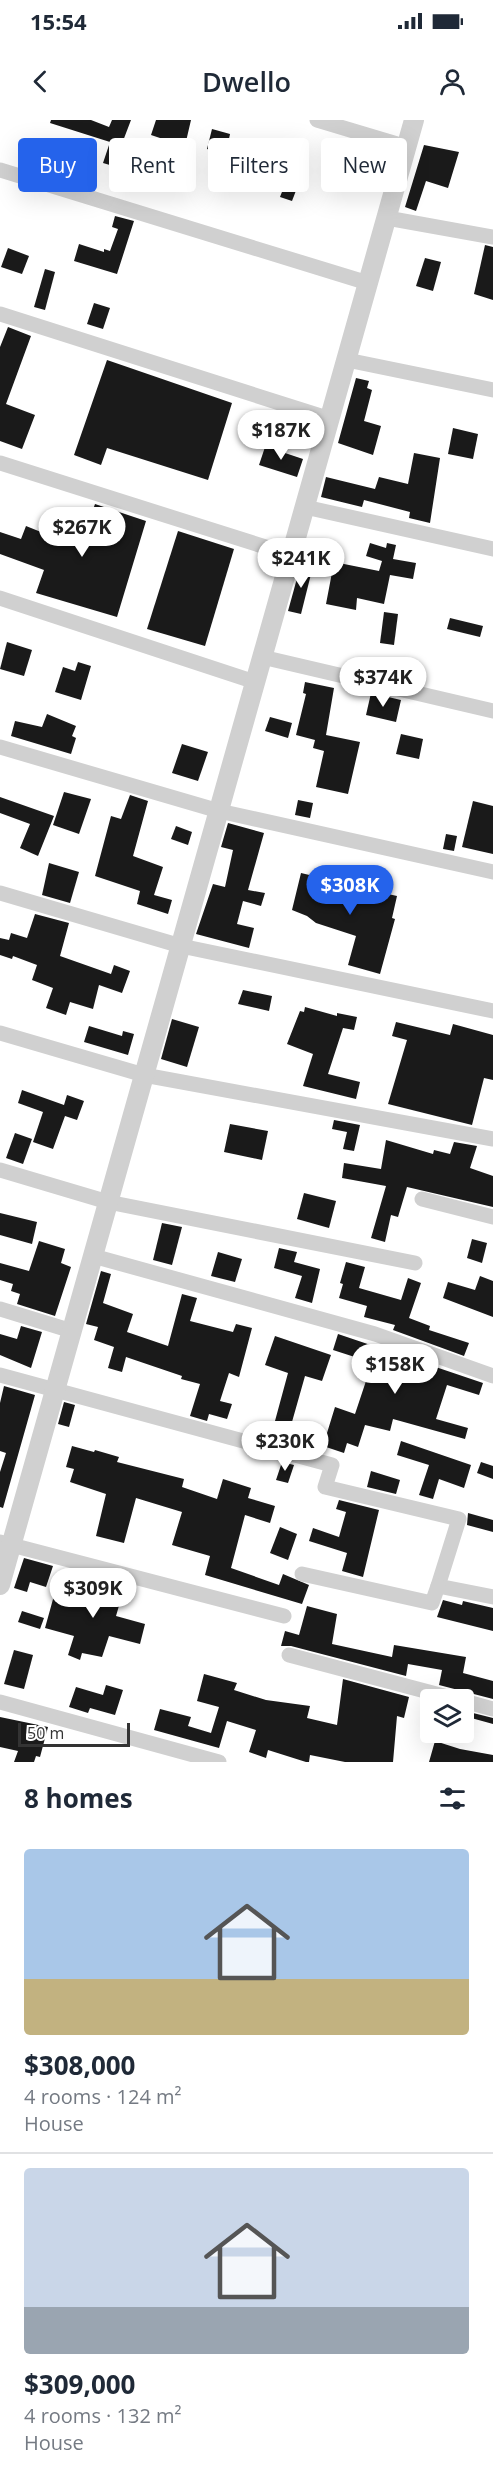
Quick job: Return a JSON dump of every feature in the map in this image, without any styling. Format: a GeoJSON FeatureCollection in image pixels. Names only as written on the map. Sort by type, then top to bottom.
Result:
{"type":"FeatureCollection","features":[{"type":"Feature","properties":{"kind":"street"},"geometry":{"type":"LineString","coordinates":[[317,120],[377,138]]}},
{"type":"Feature","properties":{"kind":"street"},"geometry":{"type":"LineString","coordinates":[[407,147],[414,120]]}},
{"type":"Feature","properties":{"kind":"street"},"geometry":{"type":"LineString","coordinates":[[0,170],[368,283]]}},
{"type":"Feature","properties":{"kind":"street"},"geometry":{"type":"LineString","coordinates":[[0,1585],[6,1544],[72,1331],[394,192]]}},
{"type":"Feature","properties":{"kind":"street"},"geometry":{"type":"LineString","coordinates":[[387,218],[493,237]]}},
{"type":"Feature","properties":{"kind":"street"},"geometry":{"type":"LineString","coordinates":[[0,314],[330,419]]}},
{"type":"Feature","properties":{"kind":"street"},"geometry":{"type":"LineString","coordinates":[[347,360],[493,390]]}},
{"type":"Feature","properties":{"kind":"street"},"geometry":{"type":"LineString","coordinates":[[0,463],[291,555]]}},
{"type":"Feature","properties":{"kind":"street"},"geometry":{"type":"LineString","coordinates":[[305,507],[493,549]]}},
{"type":"Feature","properties":{"kind":"street"},"geometry":{"type":"LineString","coordinates":[[0,598],[255,682]]}},
{"type":"Feature","properties":{"kind":"street"},"geometry":{"type":"LineString","coordinates":[[262,657],[493,711]]}},
{"type":"Feature","properties":{"kind":"street"},"geometry":{"type":"LineString","coordinates":[[0,747],[219,811],[493,872]]}},
{"type":"Feature","properties":{"kind":"street"},"geometry":{"type":"LineString","coordinates":[[0,892],[181,946],[493,1011]]}},
{"type":"Feature","properties":{"kind":"street"},"geometry":{"type":"LineString","coordinates":[[0,1032],[144,1075],[493,1139]]}},
{"type":"Feature","properties":{"kind":"street"},"geometry":{"type":"LineString","coordinates":[[0,1170],[108,1202],[415,1263]]}},
{"type":"Feature","properties":{"kind":"street"},"geometry":{"type":"LineString","coordinates":[[423,1199],[493,1217]]}},
{"type":"Feature","properties":{"kind":"street"},"geometry":{"type":"LineString","coordinates":[[93,1256],[375,1334],[493,1376]]}},
{"type":"Feature","properties":{"kind":"street"},"geometry":{"type":"LineString","coordinates":[[0,1309],[72,1331]]}},
{"type":"Feature","properties":{"kind":"street"},"geometry":{"type":"LineString","coordinates":[[0,1375],[332,1465],[326,1487],[459,1519],[432,1603],[302,1574]]}},
{"type":"Feature","properties":{"kind":"street"},"geometry":{"type":"LineString","coordinates":[[6,1544],[284,1616]]}},
{"type":"Feature","properties":{"kind":"street"},"geometry":{"type":"LineString","coordinates":[[438,1586],[493,1597]]}},
{"type":"Feature","properties":{"kind":"street"},"geometry":{"type":"LineString","coordinates":[[289,1655],[420,1690]]}},
{"type":"Feature","properties":{"kind":"street"},"geometry":{"type":"LineString","coordinates":[[0,1702],[219,1762]]}},
{"type":"Feature","properties":{"kind":"street"},"geometry":{"type":"LineString","coordinates":[[474,1703],[493,1708]]}},
{"type":"Feature","properties":{"kind":"building"},"geometry":{"type":"Polygon","coordinates":[[[51,120],[91,120],[109,127],[112,120],[131,120],[124,138],[109,138],[109,142],[50,123],[51,120]]]}},
{"type":"Feature","properties":{"kind":"building"},"geometry":{"type":"Polygon","coordinates":[[[156,120],[191,120],[187,138],[160,138],[151,135],[156,120]]]}},
{"type":"Feature","properties":{"kind":"building"},"geometry":{"type":"Polygon","coordinates":[[[212,129],[230,134],[229,138],[210,138],[212,129]]]}},
{"type":"Feature","properties":{"kind":"building"},"geometry":{"type":"Polygon","coordinates":[[[109,145],[109,165],[103,163],[109,145]]]}},
{"type":"Feature","properties":{"kind":"building"},"geometry":{"type":"Polygon","coordinates":[[[424,145],[459,152],[448,188],[426,181],[416,211],[405,207],[424,145]]]}},
{"type":"Feature","properties":{"kind":"building"},"geometry":{"type":"Polygon","coordinates":[[[282,192],[295,192],[292,201],[280,197],[282,192]]]}},
{"type":"Feature","properties":{"kind":"building"},"geometry":{"type":"Polygon","coordinates":[[[115,216],[134,221],[117,274],[74,261],[79,244],[104,252],[104,249],[110,251],[118,229],[112,227],[115,216]]]}},
{"type":"Feature","properties":{"kind":"building"},"geometry":{"type":"Polygon","coordinates":[[[485,245],[493,247],[493,300],[474,294],[485,245]]]}},
{"type":"Feature","properties":{"kind":"building"},"geometry":{"type":"Polygon","coordinates":[[[8,248],[29,256],[22,274],[1,267],[8,248]]]}},
{"type":"Feature","properties":{"kind":"building"},"geometry":{"type":"Polygon","coordinates":[[[425,258],[441,262],[433,291],[416,286],[425,258]]]}},
{"type":"Feature","properties":{"kind":"building"},"geometry":{"type":"Polygon","coordinates":[[[45,269],[55,272],[45,310],[34,307],[45,269]]]}},
{"type":"Feature","properties":{"kind":"building"},"geometry":{"type":"Polygon","coordinates":[[[94,303],[110,308],[103,329],[87,324],[94,303]]]}},
{"type":"Feature","properties":{"kind":"building"},"geometry":{"type":"Polygon","coordinates":[[[8,327],[31,336],[6,404],[35,415],[22,449],[0,441],[0,347],[8,327]]]}},
{"type":"Feature","properties":{"kind":"building"},"geometry":{"type":"Polygon","coordinates":[[[107,360],[232,403],[208,480],[107,448],[101,465],[74,455],[107,360]]]}},
{"type":"Feature","properties":{"kind":"building"},"geometry":{"type":"Polygon","coordinates":[[[356,378],[369,381],[367,388],[372,390],[364,421],[381,426],[373,455],[338,443],[356,378]]]}},
{"type":"Feature","properties":{"kind":"building"},"geometry":{"type":"Polygon","coordinates":[[[453,428],[478,434],[473,459],[448,454],[453,428]]]}},
{"type":"Feature","properties":{"kind":"building"},"geometry":{"type":"Polygon","coordinates":[[[266,444],[277,447],[276,450],[303,459],[297,477],[259,465],[266,444]]]}},
{"type":"Feature","properties":{"kind":"building"},"geometry":{"type":"Polygon","coordinates":[[[414,453],[440,458],[430,523],[409,518],[410,512],[364,500],[362,507],[321,497],[326,477],[375,489],[379,477],[408,484],[414,453]]]}},
{"type":"Feature","properties":{"kind":"building"},"geometry":{"type":"Polygon","coordinates":[[[95,504],[146,521],[117,617],[36,593],[44,570],[0,554],[0,532],[21,539],[26,526],[56,538],[66,509],[90,518],[95,504]]]}},
{"type":"Feature","properties":{"kind":"building"},"geometry":{"type":"Polygon","coordinates":[[[178,531],[234,549],[205,646],[147,629],[178,531]]]}},
{"type":"Feature","properties":{"kind":"building"},"geometry":{"type":"Polygon","coordinates":[[[370,543],[386,548],[387,543],[396,545],[393,559],[416,563],[413,579],[390,575],[384,604],[357,598],[356,610],[326,604],[334,562],[379,571],[382,561],[366,556],[370,543]]]}},
{"type":"Feature","properties":{"kind":"building"},"geometry":{"type":"Polygon","coordinates":[[[301,564],[313,566],[301,614],[288,611],[301,564]]]}},
{"type":"Feature","properties":{"kind":"building"},"geometry":{"type":"Polygon","coordinates":[[[384,612],[398,614],[394,645],[380,643],[384,612]]]}},
{"type":"Feature","properties":{"kind":"building"},"geometry":{"type":"Polygon","coordinates":[[[450,618],[483,626],[480,637],[447,629],[450,618]]]}},
{"type":"Feature","properties":{"kind":"building"},"geometry":{"type":"Polygon","coordinates":[[[7,642],[32,650],[24,676],[0,669],[7,642]]]}},
{"type":"Feature","properties":{"kind":"building"},"geometry":{"type":"Polygon","coordinates":[[[78,662],[91,666],[81,700],[55,692],[63,667],[75,671],[78,662]]]}},
{"type":"Feature","properties":{"kind":"building"},"geometry":{"type":"Polygon","coordinates":[[[305,682],[334,688],[326,735],[360,742],[348,794],[316,787],[324,751],[313,748],[315,740],[296,735],[306,694],[303,693],[305,682]]]}},
{"type":"Feature","properties":{"kind":"building"},"geometry":{"type":"Polygon","coordinates":[[[371,693],[401,700],[396,722],[366,715],[371,693]]]}},
{"type":"Feature","properties":{"kind":"building"},"geometry":{"type":"Polygon","coordinates":[[[47,714],[76,726],[72,736],[76,738],[71,754],[11,736],[15,721],[42,727],[47,714]]]}},
{"type":"Feature","properties":{"kind":"building"},"geometry":{"type":"Polygon","coordinates":[[[270,717],[292,723],[288,738],[265,731],[270,717]]]}},
{"type":"Feature","properties":{"kind":"building"},"geometry":{"type":"Polygon","coordinates":[[[401,734],[423,739],[419,759],[396,754],[401,734]]]}},
{"type":"Feature","properties":{"kind":"building"},"geometry":{"type":"Polygon","coordinates":[[[182,744],[208,752],[198,781],[172,773],[182,744]]]}},
{"type":"Feature","properties":{"kind":"building"},"geometry":{"type":"Polygon","coordinates":[[[64,792],[91,799],[79,834],[53,825],[64,792]]]}},
{"type":"Feature","properties":{"kind":"building"},"geometry":{"type":"Polygon","coordinates":[[[130,795],[148,801],[133,856],[163,867],[154,895],[172,900],[168,914],[137,904],[140,891],[95,876],[111,816],[121,819],[130,795]]]}},
{"type":"Feature","properties":{"kind":"building"},"geometry":{"type":"Polygon","coordinates":[[[0,797],[54,816],[38,856],[20,848],[30,824],[0,813],[0,797]]]}},
{"type":"Feature","properties":{"kind":"building"},"geometry":{"type":"Polygon","coordinates":[[[298,800],[313,803],[310,818],[295,815],[298,800]]]}},
{"type":"Feature","properties":{"kind":"building"},"geometry":{"type":"Polygon","coordinates":[[[473,801],[493,806],[493,854],[462,847],[473,801]]]}},
{"type":"Feature","properties":{"kind":"building"},"geometry":{"type":"Polygon","coordinates":[[[228,823],[264,833],[248,890],[265,893],[261,906],[243,901],[237,924],[254,928],[249,948],[196,934],[213,884],[225,887],[233,850],[221,847],[228,823]]]}},
{"type":"Feature","properties":{"kind":"building"},"geometry":{"type":"Polygon","coordinates":[[[176,826],[192,832],[188,845],[171,839],[176,826]]]}},
{"type":"Feature","properties":{"kind":"building"},"geometry":{"type":"Polygon","coordinates":[[[446,834],[457,836],[454,851],[443,849],[446,834]]]}},
{"type":"Feature","properties":{"kind":"building"},"geometry":{"type":"Polygon","coordinates":[[[49,863],[79,872],[70,903],[42,895],[49,863]]]}},
{"type":"Feature","properties":{"kind":"building"},"geometry":{"type":"Polygon","coordinates":[[[301,873],[343,883],[344,880],[362,884],[361,888],[397,896],[392,918],[395,919],[380,974],[348,965],[356,936],[316,923],[307,916],[292,910],[301,873]]]}},
{"type":"Feature","properties":{"kind":"building"},"geometry":{"type":"Polygon","coordinates":[[[35,914],[69,923],[60,956],[111,974],[114,965],[130,971],[122,993],[99,985],[93,1009],[70,1002],[66,1015],[46,1008],[53,988],[32,980],[37,965],[13,956],[12,959],[0,955],[0,938],[9,940],[11,933],[27,938],[35,914]]]}},
{"type":"Feature","properties":{"kind":"building"},"geometry":{"type":"Polygon","coordinates":[[[243,990],[272,996],[269,1011],[238,1004],[243,990]]]}},
{"type":"Feature","properties":{"kind":"building"},"geometry":{"type":"Polygon","coordinates":[[[305,1007],[337,1016],[337,1013],[357,1017],[354,1030],[343,1028],[328,1074],[360,1082],[356,1099],[303,1086],[313,1054],[287,1044],[300,1011],[304,1012],[305,1007]]]}},
{"type":"Feature","properties":{"kind":"building"},"geometry":{"type":"Polygon","coordinates":[[[172,1019],[199,1027],[187,1067],[161,1059],[172,1019]]]}},
{"type":"Feature","properties":{"kind":"building"},"geometry":{"type":"Polygon","coordinates":[[[396,1022],[450,1035],[453,1024],[493,1035],[493,1080],[484,1078],[472,1125],[388,1104],[407,1040],[392,1036],[396,1022]]]}},
{"type":"Feature","properties":{"kind":"building"},"geometry":{"type":"Polygon","coordinates":[[[89,1026],[122,1036],[123,1031],[134,1034],[128,1055],[84,1042],[89,1026]]]}},
{"type":"Feature","properties":{"kind":"building"},"geometry":{"type":"Polygon","coordinates":[[[22,1090],[64,1105],[67,1095],[84,1101],[77,1120],[65,1116],[53,1149],[33,1142],[43,1112],[18,1103],[22,1090]]]}},
{"type":"Feature","properties":{"kind":"building"},"geometry":{"type":"Polygon","coordinates":[[[334,1120],[360,1125],[354,1151],[343,1149],[347,1132],[332,1129],[334,1120]]]}},
{"type":"Feature","properties":{"kind":"building"},"geometry":{"type":"Polygon","coordinates":[[[230,1124],[268,1131],[262,1160],[224,1152],[230,1124]]]}},
{"type":"Feature","properties":{"kind":"building"},"geometry":{"type":"Polygon","coordinates":[[[15,1133],[32,1139],[23,1164],[6,1158],[15,1133]]]}},
{"type":"Feature","properties":{"kind":"building"},"geometry":{"type":"Polygon","coordinates":[[[386,1140],[433,1154],[434,1150],[450,1154],[454,1142],[477,1146],[470,1168],[493,1176],[493,1207],[407,1187],[398,1217],[391,1215],[385,1242],[371,1238],[386,1186],[342,1178],[344,1163],[381,1169],[386,1140]]]}},
{"type":"Feature","properties":{"kind":"building"},"geometry":{"type":"Polygon","coordinates":[[[304,1193],[336,1201],[329,1228],[297,1219],[304,1193]]]}},
{"type":"Feature","properties":{"kind":"building"},"geometry":{"type":"Polygon","coordinates":[[[0,1213],[37,1222],[32,1244],[0,1235],[0,1213]]]}},
{"type":"Feature","properties":{"kind":"building"},"geometry":{"type":"Polygon","coordinates":[[[162,1223],[182,1227],[172,1265],[153,1260],[162,1223]]]}},
{"type":"Feature","properties":{"kind":"building"},"geometry":{"type":"Polygon","coordinates":[[[472,1239],[487,1243],[482,1263],[467,1258],[472,1239]]]}},
{"type":"Feature","properties":{"kind":"building"},"geometry":{"type":"Polygon","coordinates":[[[39,1241],[65,1249],[61,1263],[71,1267],[55,1316],[17,1304],[20,1294],[11,1291],[13,1284],[0,1280],[0,1263],[29,1271],[39,1241]]]}},
{"type":"Feature","properties":{"kind":"building"},"geometry":{"type":"Polygon","coordinates":[[[279,1248],[297,1252],[294,1262],[320,1269],[312,1303],[295,1298],[302,1276],[274,1268],[279,1248]]]}},
{"type":"Feature","properties":{"kind":"building"},"geometry":{"type":"Polygon","coordinates":[[[218,1252],[242,1259],[235,1282],[211,1276],[218,1252]]]}},
{"type":"Feature","properties":{"kind":"building"},"geometry":{"type":"Polygon","coordinates":[[[346,1262],[365,1267],[359,1288],[401,1300],[408,1278],[421,1283],[409,1318],[430,1326],[429,1330],[469,1343],[464,1356],[393,1330],[395,1325],[364,1317],[367,1306],[339,1298],[343,1284],[340,1283],[346,1262]]]}},
{"type":"Feature","properties":{"kind":"building"},"geometry":{"type":"Polygon","coordinates":[[[101,1271],[111,1274],[103,1303],[133,1314],[127,1332],[168,1346],[182,1294],[197,1298],[190,1321],[233,1332],[236,1324],[252,1328],[239,1377],[229,1373],[220,1401],[232,1404],[227,1419],[209,1414],[207,1421],[190,1416],[200,1384],[181,1379],[182,1376],[126,1357],[122,1372],[108,1368],[114,1347],[94,1340],[98,1327],[86,1324],[101,1271]]]}},
{"type":"Feature","properties":{"kind":"building"},"geometry":{"type":"Polygon","coordinates":[[[480,1276],[493,1281],[493,1317],[443,1298],[448,1282],[475,1290],[480,1276]]]}},
{"type":"Feature","properties":{"kind":"building"},"geometry":{"type":"Polygon","coordinates":[[[21,1326],[42,1332],[31,1368],[0,1355],[0,1334],[17,1339],[21,1326]]]}},
{"type":"Feature","properties":{"kind":"building"},"geometry":{"type":"Polygon","coordinates":[[[338,1334],[483,1383],[479,1395],[447,1385],[436,1419],[468,1428],[465,1439],[393,1419],[390,1431],[365,1425],[358,1447],[347,1443],[344,1453],[323,1446],[335,1407],[355,1414],[371,1366],[363,1363],[364,1360],[333,1350],[338,1334]]]}},
{"type":"Feature","properties":{"kind":"building"},"geometry":{"type":"Polygon","coordinates":[[[275,1336],[331,1355],[322,1381],[305,1376],[288,1436],[272,1432],[288,1373],[265,1365],[275,1336]]]}},
{"type":"Feature","properties":{"kind":"building"},"geometry":{"type":"Polygon","coordinates":[[[4,1386],[35,1395],[3,1508],[0,1507],[0,1472],[6,1453],[0,1451],[0,1403],[4,1386]]]}},
{"type":"Feature","properties":{"kind":"building"},"geometry":{"type":"Polygon","coordinates":[[[64,1402],[75,1405],[69,1427],[58,1424],[64,1402]]]}},
{"type":"Feature","properties":{"kind":"building"},"geometry":{"type":"Polygon","coordinates":[[[401,1441],[471,1465],[464,1488],[439,1479],[433,1499],[419,1495],[429,1465],[397,1455],[401,1441]]]}},
{"type":"Feature","properties":{"kind":"building"},"geometry":{"type":"Polygon","coordinates":[[[72,1446],[119,1457],[117,1462],[184,1479],[182,1487],[217,1499],[223,1479],[251,1488],[248,1498],[275,1506],[270,1523],[245,1515],[231,1568],[279,1585],[283,1574],[309,1585],[302,1604],[205,1575],[210,1556],[172,1545],[182,1512],[136,1498],[124,1543],[96,1536],[106,1494],[70,1482],[74,1469],[66,1467],[72,1446]]]}},
{"type":"Feature","properties":{"kind":"building"},"geometry":{"type":"Polygon","coordinates":[[[282,1462],[294,1465],[288,1483],[276,1480],[282,1462]]]}},
{"type":"Feature","properties":{"kind":"building"},"geometry":{"type":"Polygon","coordinates":[[[481,1462],[493,1466],[493,1479],[477,1473],[481,1462]]]}},
{"type":"Feature","properties":{"kind":"building"},"geometry":{"type":"Polygon","coordinates":[[[371,1471],[400,1480],[396,1494],[367,1487],[371,1471]]]}},
{"type":"Feature","properties":{"kind":"building"},"geometry":{"type":"Polygon","coordinates":[[[339,1500],[379,1510],[363,1577],[342,1571],[347,1553],[309,1541],[313,1528],[339,1537],[346,1512],[336,1509],[339,1500]]]}},
{"type":"Feature","properties":{"kind":"building"},"geometry":{"type":"Polygon","coordinates":[[[468,1513],[493,1520],[493,1532],[467,1525],[468,1513]]]}},
{"type":"Feature","properties":{"kind":"building"},"geometry":{"type":"Polygon","coordinates":[[[280,1527],[297,1534],[288,1560],[270,1553],[280,1527]]]}},
{"type":"Feature","properties":{"kind":"building"},"geometry":{"type":"Polygon","coordinates":[[[24,1558],[53,1566],[46,1587],[30,1582],[27,1592],[14,1588],[24,1558]]]}},
{"type":"Feature","properties":{"kind":"building"},"geometry":{"type":"Polygon","coordinates":[[[94,1576],[125,1585],[116,1616],[145,1624],[140,1644],[109,1636],[102,1657],[82,1653],[80,1660],[68,1655],[74,1636],[45,1628],[55,1592],[87,1601],[94,1576]]]}},
{"type":"Feature","properties":{"kind":"building"},"geometry":{"type":"Polygon","coordinates":[[[443,1600],[462,1605],[463,1601],[493,1608],[493,1631],[437,1617],[443,1600]]]}},
{"type":"Feature","properties":{"kind":"building"},"geometry":{"type":"Polygon","coordinates":[[[307,1606],[337,1614],[332,1644],[392,1657],[394,1645],[466,1657],[463,1673],[493,1681],[493,1699],[474,1694],[474,1689],[454,1689],[439,1685],[442,1670],[408,1664],[406,1676],[291,1646],[281,1646],[285,1631],[299,1635],[307,1606]]]}},
{"type":"Feature","properties":{"kind":"building"},"geometry":{"type":"Polygon","coordinates":[[[22,1611],[44,1618],[40,1629],[18,1622],[22,1611]]]}},
{"type":"Feature","properties":{"kind":"building"},"geometry":{"type":"Polygon","coordinates":[[[14,1650],[33,1655],[24,1689],[4,1684],[14,1650]]]}},
{"type":"Feature","properties":{"kind":"building"},"geometry":{"type":"Polygon","coordinates":[[[204,1674],[237,1683],[234,1690],[266,1700],[310,1706],[307,1718],[337,1725],[343,1679],[409,1697],[404,1718],[397,1716],[393,1762],[345,1762],[310,1755],[309,1762],[306,1762],[268,1750],[266,1758],[249,1752],[256,1730],[227,1721],[219,1748],[154,1730],[160,1709],[191,1717],[188,1726],[211,1733],[219,1707],[197,1701],[204,1674]]]}},
{"type":"Feature","properties":{"kind":"building"},"geometry":{"type":"Polygon","coordinates":[[[106,1685],[123,1690],[115,1715],[90,1708],[88,1713],[69,1707],[76,1687],[103,1695],[106,1685]]]}},
{"type":"Feature","properties":{"kind":"building"},"geometry":{"type":"Polygon","coordinates":[[[474,1713],[493,1718],[493,1724],[474,1719],[474,1713]]]}},
{"type":"Feature","properties":{"kind":"building"},"geometry":{"type":"Polygon","coordinates":[[[0,1717],[48,1727],[40,1757],[36,1756],[34,1762],[14,1762],[18,1751],[0,1747],[0,1717]]]}},
{"type":"Feature","properties":{"kind":"building"},"geometry":{"type":"Polygon","coordinates":[[[434,1743],[493,1755],[493,1762],[429,1762],[434,1743]]]}}]}
